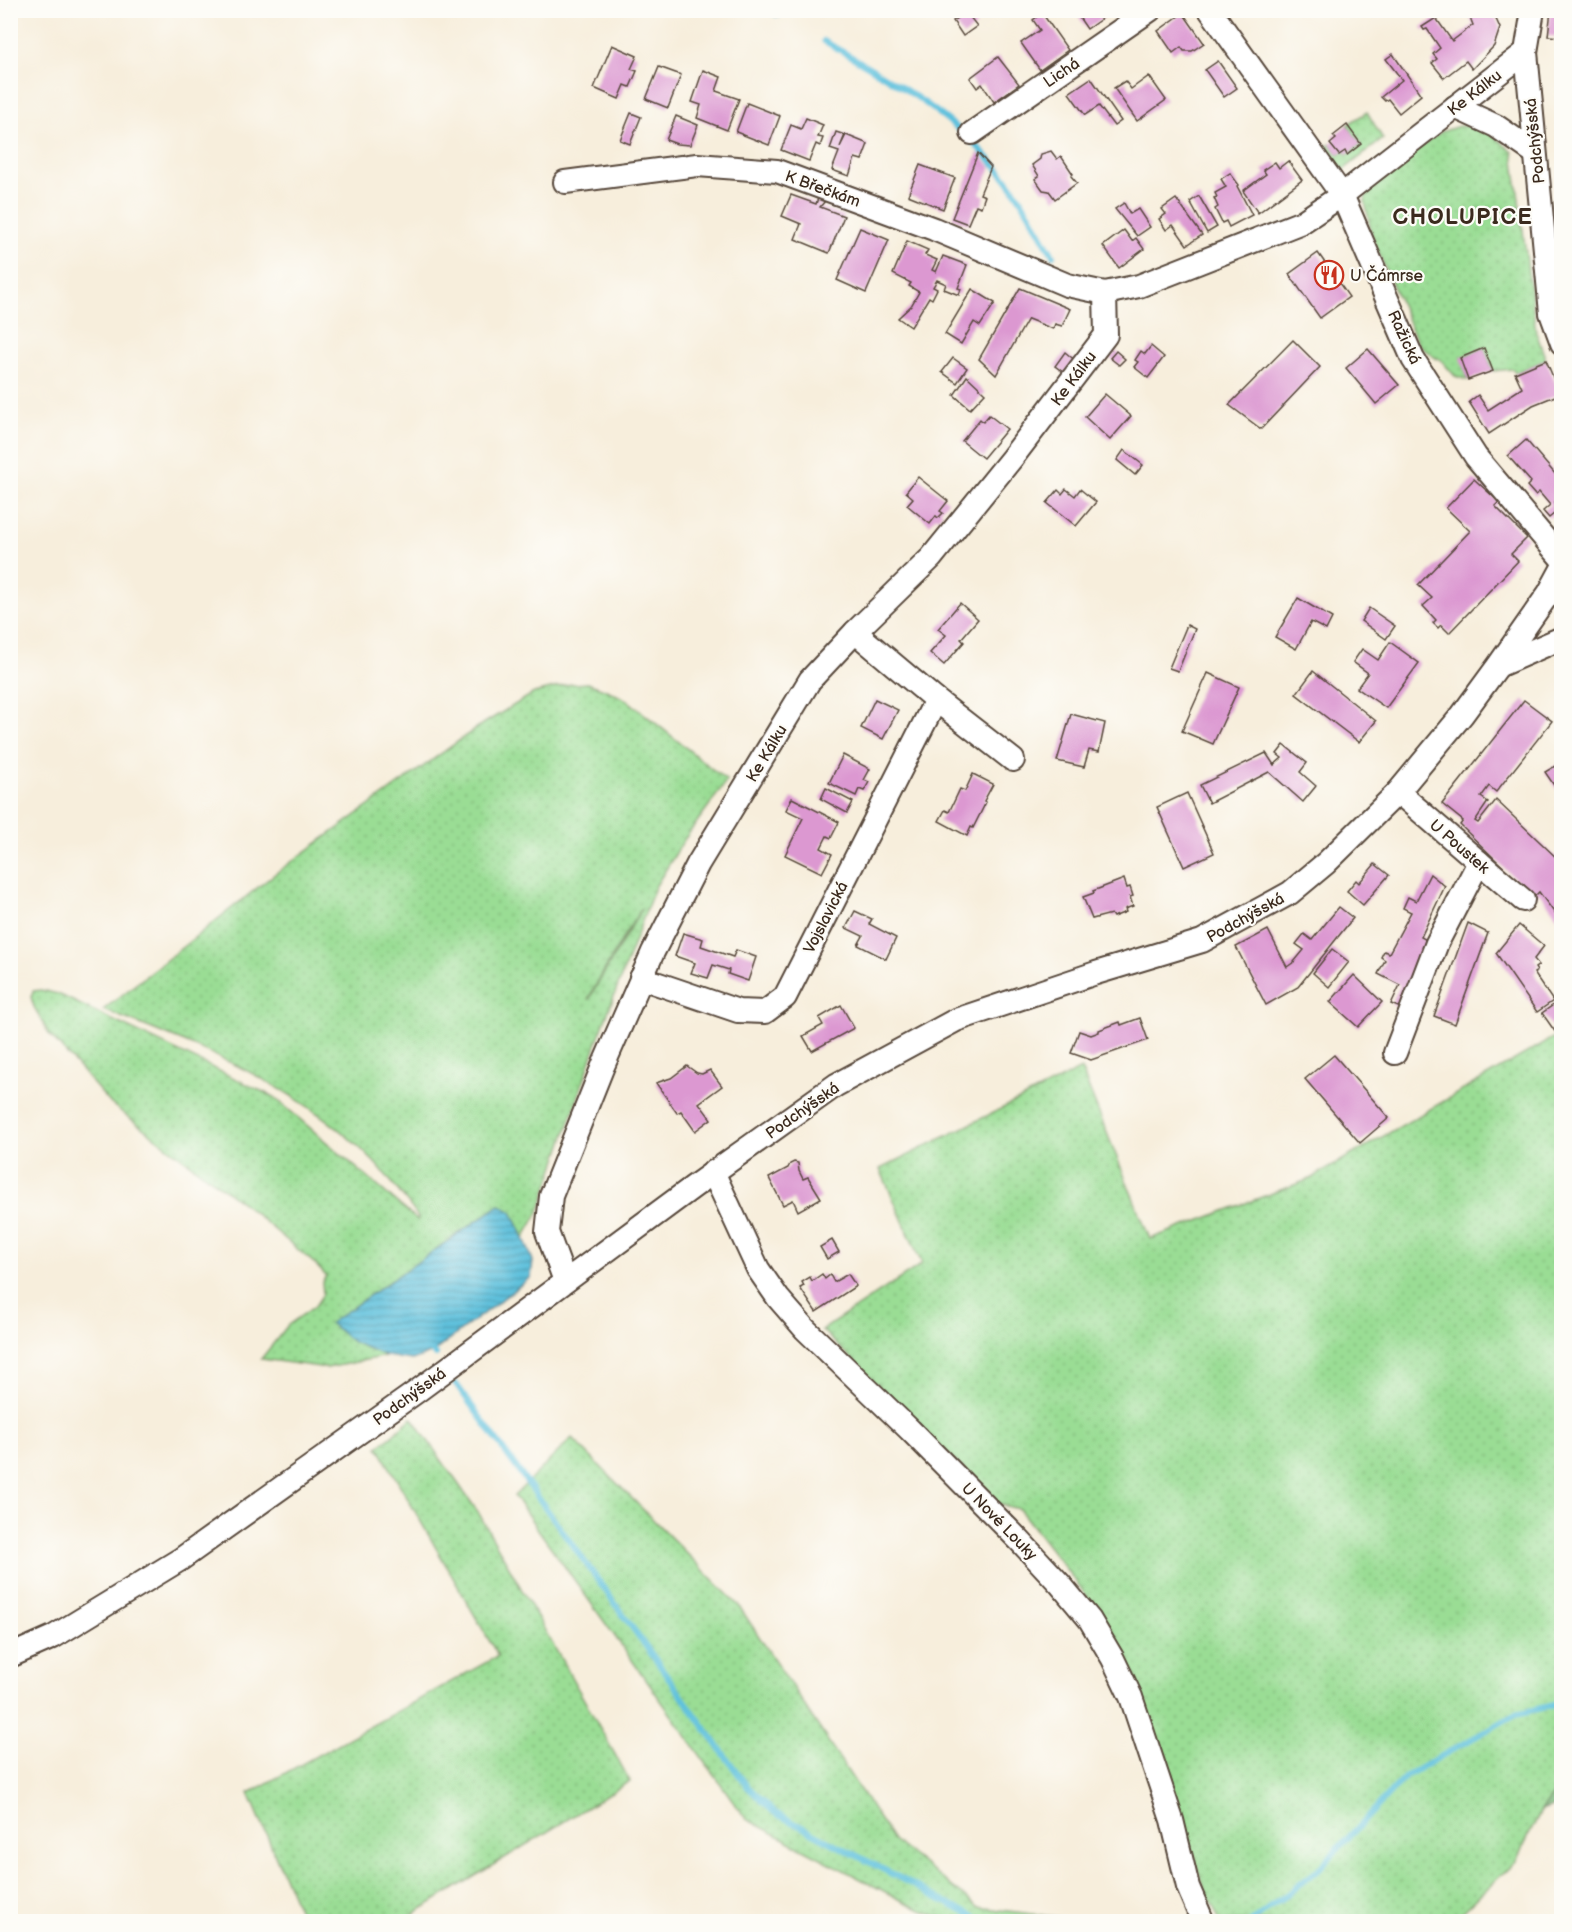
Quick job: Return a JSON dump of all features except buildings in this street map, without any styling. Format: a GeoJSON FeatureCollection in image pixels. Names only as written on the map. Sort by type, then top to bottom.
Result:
{"type":"FeatureCollection","features":[{"type":"Feature","properties":{"kind":"street","name":"Lichá"},"geometry":{"type":"LineString","coordinates":[[972,133],[1150,10]]}},
{"type":"Feature","properties":{"kind":"street","name":"Ražická"},"geometry":{"type":"LineString","coordinates":[[1210,10],[1342,195],[1413,359],[1476,457],[1562,559]]}},
{"type":"Feature","properties":{"kind":"street","name":"Podchýšská"},"geometry":{"type":"LineString","coordinates":[[1533,10],[1526,52],[1551,313],[1562,343]]}},
{"type":"Feature","properties":{"kind":"street","name":"Ke Kálku"},"geometry":{"type":"LineString","coordinates":[[1067,285],[1105,293],[1139,286],[1302,222],[1342,195],[1526,52]]}},
{"type":"Feature","properties":{"kind":"street"},"geometry":{"type":"LineString","coordinates":[[1455,107],[1496,126],[1535,153]]}},
{"type":"Feature","properties":{"kind":"street","name":"K Břečkám"},"geometry":{"type":"LineString","coordinates":[[565,182],[697,165],[777,171],[934,230],[1067,285]]}},
{"type":"Feature","properties":{"kind":"street","name":"Ke Kálku"},"geometry":{"type":"LineString","coordinates":[[565,1281],[547,1233],[551,1196],[653,952],[698,864],[810,680],[855,632],[931,558],[1012,459],[1106,335],[1105,293]]}},
{"type":"Feature","properties":{"kind":"street","name":"Podchýšská"},"geometry":{"type":"LineString","coordinates":[[10,1656],[53,1637],[181,1559],[416,1392],[713,1172],[836,1085],[956,1020],[1096,973],[1202,941],[1290,893],[1326,863],[1398,792],[1462,715],[1549,593],[1562,569]]}},
{"type":"Feature","properties":{"kind":"street"},"geometry":{"type":"LineString","coordinates":[[855,632],[936,700],[1013,760]]}},
{"type":"Feature","properties":{"kind":"street"},"geometry":{"type":"LineString","coordinates":[[1498,666],[1562,638]]}},
{"type":"Feature","properties":{"kind":"street","name":"Vojslavická"},"geometry":{"type":"LineString","coordinates":[[642,978],[738,1011],[765,1012],[785,997],[936,700]]}},
{"type":"Feature","properties":{"kind":"street","name":"U Poustek"},"geometry":{"type":"LineString","coordinates":[[1398,792],[1523,900]]}},
{"type":"Feature","properties":{"kind":"street"},"geometry":{"type":"LineString","coordinates":[[1395,1053],[1437,943],[1479,862]]}},
{"type":"Feature","properties":{"kind":"street","name":"U Nové Louky"},"geometry":{"type":"LineString","coordinates":[[713,1172],[758,1269],[778,1298],[805,1329],[1011,1532],[1090,1620],[1113,1659],[1131,1697],[1172,1820],[1188,1887],[1203,1922]]}},
{"type":"Feature","properties":{"kind":"green space"},"geometry":{"type":"Polygon","coordinates":[[[1367,112],[1383,139],[1342,171],[1338,169],[1324,149],[1330,144],[1339,155],[1345,151],[1347,155],[1361,144],[1347,125],[1367,112]]]}},
{"type":"Feature","properties":{"kind":"green space"},"geometry":{"type":"Polygon","coordinates":[[[1459,126],[1476,127],[1483,130],[1513,152],[1536,332],[1546,360],[1515,373],[1513,369],[1493,371],[1484,348],[1461,358],[1468,380],[1455,376],[1440,359],[1418,344],[1372,237],[1365,201],[1367,191],[1372,184],[1441,132],[1459,126]]]}},
{"type":"Feature","properties":{"kind":"green space"},"geometry":{"type":"Polygon","coordinates":[[[588,683],[627,700],[727,781],[684,840],[655,887],[599,1036],[539,1212],[524,1238],[512,1212],[500,1205],[331,1322],[353,1342],[386,1356],[327,1368],[261,1359],[288,1325],[315,1306],[323,1294],[322,1282],[326,1276],[245,1205],[111,1104],[49,1034],[34,1007],[31,997],[33,991],[41,990],[58,994],[274,1097],[416,1219],[419,1219],[372,1159],[304,1104],[226,1061],[185,1042],[103,1010],[276,873],[478,727],[534,693],[571,684],[588,683]],[[642,908],[625,934],[589,999],[642,908]]]}},
{"type":"Feature","properties":{"kind":"green space"},"geometry":{"type":"Polygon","coordinates":[[[1561,1033],[1561,1784],[1541,1811],[1516,1861],[1453,1921],[1220,1921],[1204,1887],[1133,1671],[1080,1587],[1019,1509],[998,1504],[822,1330],[922,1264],[880,1169],[1081,1069],[1150,1239],[1310,1179],[1561,1033]]]}},
{"type":"Feature","properties":{"kind":"green space"},"geometry":{"type":"Polygon","coordinates":[[[412,1418],[478,1512],[630,1781],[402,1921],[303,1921],[249,1793],[498,1656],[378,1447],[412,1418]]]}},
{"type":"Feature","properties":{"kind":"green space"},"geometry":{"type":"Polygon","coordinates":[[[572,1438],[739,1606],[893,1840],[978,1907],[1086,1921],[952,1921],[918,1909],[746,1819],[514,1496],[572,1438]]]}},
{"type":"Feature","properties":{"kind":"green space"},"geometry":{"type":"Polygon","coordinates":[[[1561,1784],[1561,1804],[1541,1811],[1561,1784]]]}},
{"type":"Feature","properties":{"kind":"water"},"geometry":{"type":"Polygon","coordinates":[[[500,1205],[512,1212],[524,1238],[533,1261],[531,1277],[433,1352],[412,1360],[386,1356],[353,1342],[330,1323],[500,1205]]]}},
{"type":"Feature","properties":{"kind":"waterway"},"geometry":{"type":"LineString","coordinates":[[767,10],[778,15]]}},
{"type":"Feature","properties":{"kind":"waterway"},"geometry":{"type":"LineString","coordinates":[[824,41],[903,88],[953,124],[975,144],[1015,191],[1053,255]]}},
{"type":"Feature","properties":{"kind":"waterway"},"geometry":{"type":"LineString","coordinates":[[433,1352],[436,1355]]}},
{"type":"Feature","properties":{"kind":"waterway"},"geometry":{"type":"LineString","coordinates":[[456,1384],[747,1786],[775,1813],[984,1922]]}},
{"type":"Feature","properties":{"kind":"waterway"},"geometry":{"type":"LineString","coordinates":[[1251,1922],[1318,1870],[1406,1776],[1516,1714],[1562,1703]]}},
{"type":"Feature","properties":{"kind":"place","name":"U Čámrse"},"geometry":{"type":"Point","coordinates":[1329,275]}},
{"type":"Feature","properties":{"kind":"district","name":"CHOLUPICE"},"geometry":{"type":"Point","coordinates":[1463,216]}}]}
